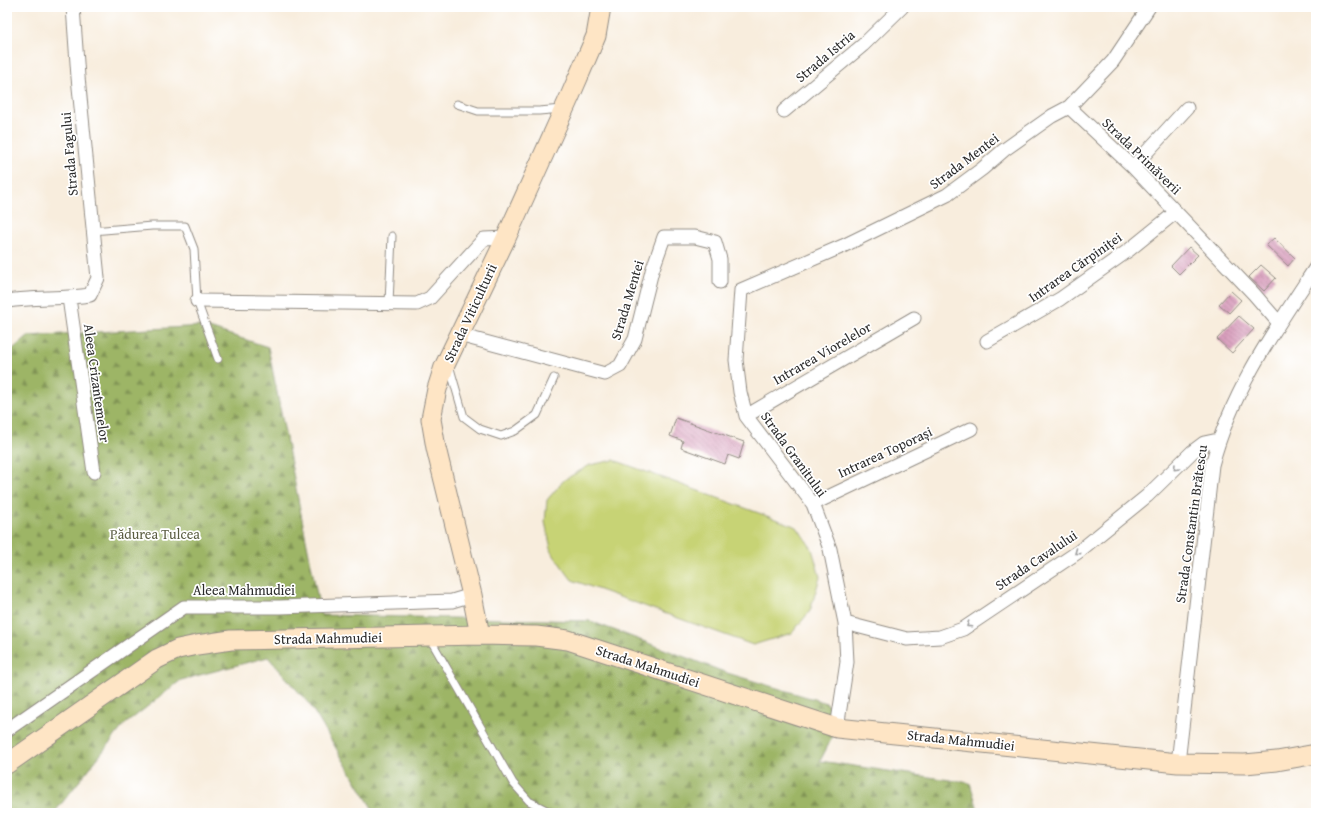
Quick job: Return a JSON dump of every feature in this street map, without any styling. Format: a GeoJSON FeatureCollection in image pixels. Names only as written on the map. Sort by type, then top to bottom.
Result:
{"type":"FeatureCollection","features":[{"type":"Feature","properties":{"kind":"main road","name":"Strada Viticulturii"},"geometry":{"type":"LineString","coordinates":[[480,635],[472,595],[436,448],[431,419],[437,389],[448,359],[506,238],[596,36],[601,7]]}},
{"type":"Feature","properties":{"kind":"main road","name":"Strada Mahmudiei"},"geometry":{"type":"LineString","coordinates":[[7,764],[157,659],[178,649],[231,640],[480,635],[536,636],[568,640],[837,728],[1178,763],[1245,764],[1277,761],[1316,754]]}},
{"type":"Feature","properties":{"kind":"street","name":"Strada Fagului"},"geometry":{"type":"LineString","coordinates":[[69,298],[90,295],[98,278],[92,231],[73,7]]}},
{"type":"Feature","properties":{"kind":"street","name":"Strada Istria"},"geometry":{"type":"LineString","coordinates":[[784,111],[863,45],[902,7]]}},
{"type":"Feature","properties":{"kind":"street"},"geometry":{"type":"LineString","coordinates":[[1069,107],[1113,61],[1149,7]]}},
{"type":"Feature","properties":{"kind":"street","name":"Strada Primăverii"},"geometry":{"type":"LineString","coordinates":[[1069,107],[1133,167],[1279,322]]}},
{"type":"Feature","properties":{"kind":"street","name":"Strada Mentei"},"geometry":{"type":"LineString","coordinates":[[740,290],[843,246],[947,195],[982,170],[1004,150],[1052,116],[1069,107]]}},
{"type":"Feature","properties":{"kind":"street"},"geometry":{"type":"LineString","coordinates":[[1133,167],[1187,108]]}},
{"type":"Feature","properties":{"kind":"street","name":"Intrarea Cărpiniței"},"geometry":{"type":"LineString","coordinates":[[987,341],[1060,299],[1129,250],[1176,212]]}},
{"type":"Feature","properties":{"kind":"street","name":"Strada Mentei"},"geometry":{"type":"LineString","coordinates":[[459,335],[605,374],[620,366],[635,339],[652,271],[664,237],[695,237],[715,242],[720,259],[720,282]]}},
{"type":"Feature","properties":{"kind":"street"},"geometry":{"type":"LineString","coordinates":[[197,301],[417,304],[430,298],[484,239],[506,238]]}},
{"type":"Feature","properties":{"kind":"street","name":"Strada Constantin Brătescu"},"geometry":{"type":"LineString","coordinates":[[1178,763],[1212,465],[1218,440],[1228,416],[1258,358],[1279,322],[1316,267]]}},
{"type":"Feature","properties":{"kind":"street","name":"Strada Granitului"},"geometry":{"type":"LineString","coordinates":[[740,290],[736,360],[740,392],[746,416],[813,504],[830,549],[845,623],[847,662],[837,728]]}},
{"type":"Feature","properties":{"kind":"street"},"geometry":{"type":"LineString","coordinates":[[7,301],[26,298],[69,298]]}},
{"type":"Feature","properties":{"kind":"street","name":"Aleea Crizantemelor"},"geometry":{"type":"LineString","coordinates":[[69,298],[94,472]]}},
{"type":"Feature","properties":{"kind":"street","name":"Intrarea Viorelelor"},"geometry":{"type":"LineString","coordinates":[[746,416],[914,318]]}},
{"type":"Feature","properties":{"kind":"street","name":"Intrarea Toporași"},"geometry":{"type":"LineString","coordinates":[[813,504],[971,429]]}},
{"type":"Feature","properties":{"kind":"street","name":"Strada Cavalului"},"geometry":{"type":"LineString","coordinates":[[845,623],[907,639],[940,637],[963,629],[1078,552],[1147,496],[1204,442],[1218,440]]}},
{"type":"Feature","properties":{"kind":"street","name":"Aleea Mahmudiei"},"geometry":{"type":"LineString","coordinates":[[7,730],[184,606],[280,606],[452,602],[472,595]]}},
{"type":"Feature","properties":{"kind":"lane"},"geometry":{"type":"LineString","coordinates":[[457,104],[478,110],[539,111],[564,109]]}},
{"type":"Feature","properties":{"kind":"lane"},"geometry":{"type":"LineString","coordinates":[[92,231],[152,226],[185,226],[194,249],[197,301],[218,359]]}},
{"type":"Feature","properties":{"kind":"lane"},"geometry":{"type":"LineString","coordinates":[[389,303],[392,236]]}},
{"type":"Feature","properties":{"kind":"lane"},"geometry":{"type":"LineString","coordinates":[[448,359],[464,416],[480,430],[501,436],[515,431],[537,415],[554,378]]}},
{"type":"Feature","properties":{"kind":"lane"},"geometry":{"type":"LineString","coordinates":[[429,636],[513,783],[529,800],[552,813]]}},
{"type":"Feature","properties":{"kind":"green space","name":"Pădurea Tulcea"},"geometry":{"type":"Polygon","coordinates":[[[203,326],[268,347],[321,615],[590,621],[727,673],[827,703],[837,728],[820,761],[970,783],[979,813],[375,813],[310,705],[268,657],[181,680],[124,725],[54,813],[7,813],[7,354],[28,336],[203,326]]]}},
{"type":"Feature","properties":{"kind":"green space"},"geometry":{"type":"Polygon","coordinates":[[[614,460],[797,527],[812,549],[820,577],[810,611],[792,633],[753,645],[572,580],[552,553],[545,522],[547,500],[564,480],[590,465],[614,460]]]}},
{"type":"Feature","properties":{"kind":"building"},"geometry":{"type":"Polygon","coordinates":[[[1274,238],[1295,258],[1288,266],[1266,245],[1274,238]]]}},
{"type":"Feature","properties":{"kind":"building"},"geometry":{"type":"Polygon","coordinates":[[[1189,247],[1198,255],[1179,274],[1171,266],[1189,247]]]}},
{"type":"Feature","properties":{"kind":"building"},"geometry":{"type":"Polygon","coordinates":[[[1261,265],[1276,278],[1264,291],[1249,277],[1261,265]]]}},
{"type":"Feature","properties":{"kind":"building"},"geometry":{"type":"Polygon","coordinates":[[[1231,291],[1241,300],[1229,313],[1219,304],[1231,291]]]}},
{"type":"Feature","properties":{"kind":"building"},"geometry":{"type":"Polygon","coordinates":[[[1239,316],[1254,329],[1232,353],[1217,339],[1239,316]]]}},
{"type":"Feature","properties":{"kind":"building"},"geometry":{"type":"Polygon","coordinates":[[[676,418],[744,442],[739,459],[728,455],[725,464],[681,448],[683,441],[670,436],[676,418]]]}}]}
